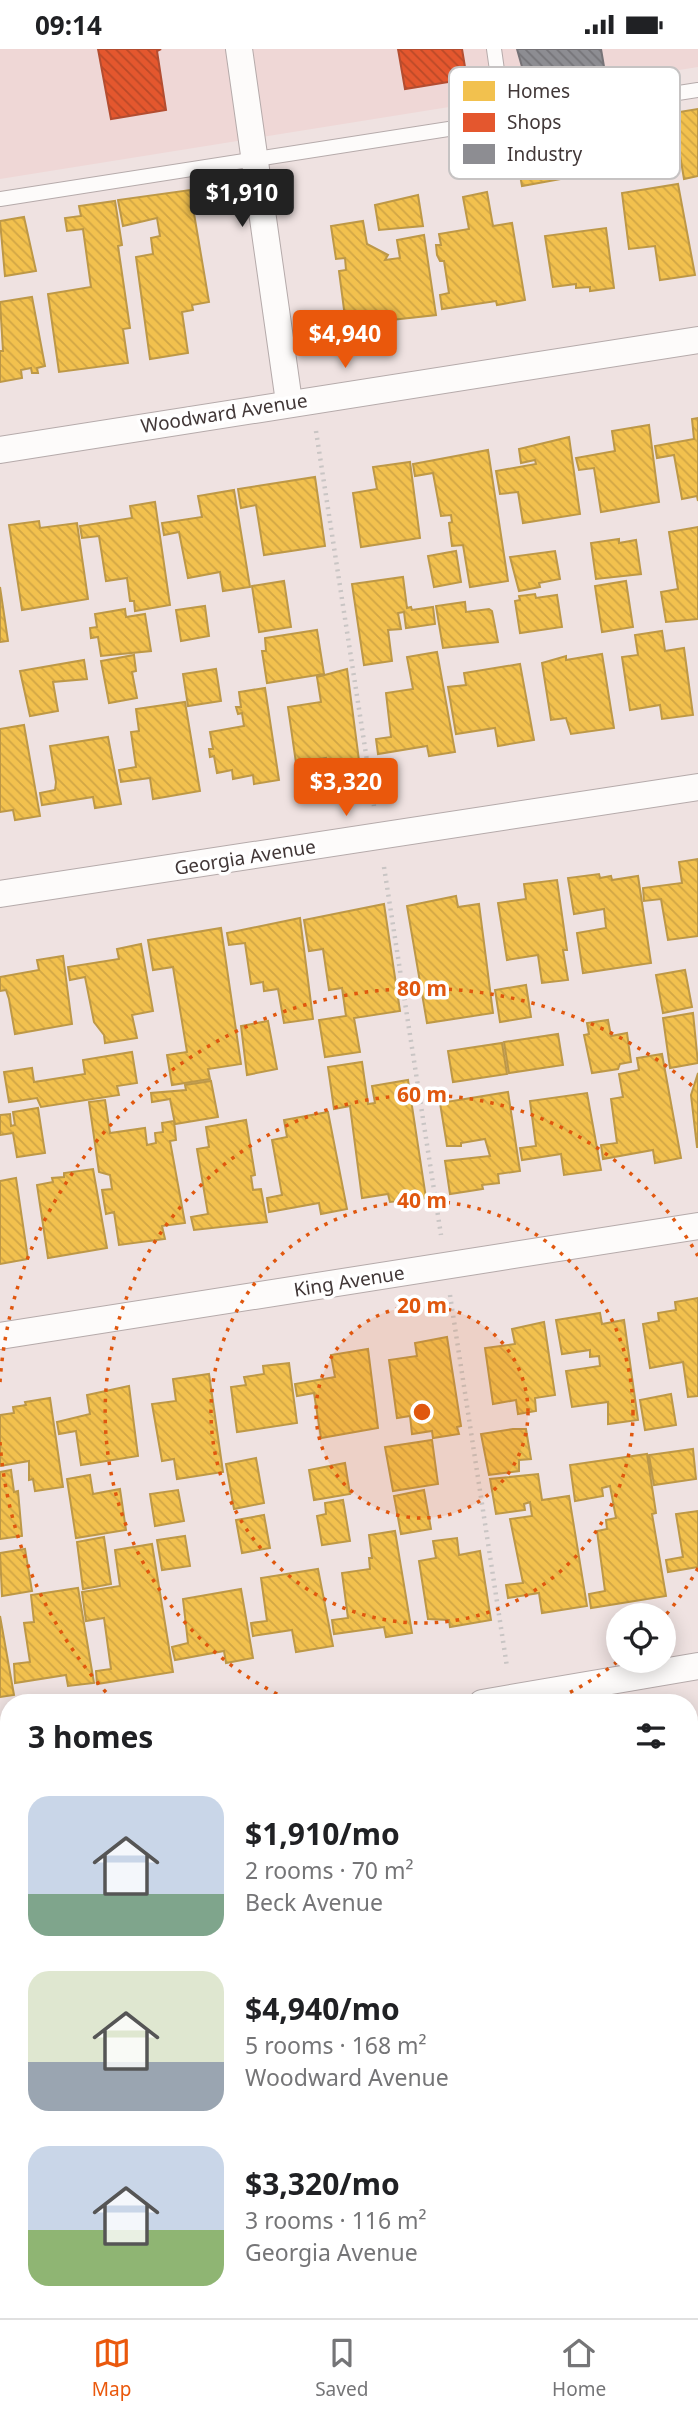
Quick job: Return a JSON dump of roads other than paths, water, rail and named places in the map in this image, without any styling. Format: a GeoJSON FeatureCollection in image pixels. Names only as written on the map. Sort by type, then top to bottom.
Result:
{"type":"FeatureCollection","features":[{"type":"Feature","properties":{"kind":"street"},"geometry":{"type":"LineString","coordinates":[[239,49],[300,401]]}},
{"type":"Feature","properties":{"kind":"street","name":"Woodward Avenue"},"geometry":{"type":"LineString","coordinates":[[0,450],[698,340]]}},
{"type":"Feature","properties":{"kind":"street","name":"Georgia Avenue"},"geometry":{"type":"LineString","coordinates":[[0,894],[698,787]]}},
{"type":"Feature","properties":{"kind":"street","name":"King Avenue"},"geometry":{"type":"LineString","coordinates":[[0,1336],[698,1227]]}},
{"type":"Feature","properties":{"kind":"street"},"geometry":{"type":"LineString","coordinates":[[540,1694],[698,1666]]}},
{"type":"Feature","properties":{"kind":"lane"},"geometry":{"type":"LineString","coordinates":[[494,49],[497,67]]}},
{"type":"Feature","properties":{"kind":"lane"},"geometry":{"type":"LineString","coordinates":[[680,93],[698,90]]}},
{"type":"Feature","properties":{"kind":"lane"},"geometry":{"type":"LineString","coordinates":[[0,199],[449,129]]}}]}
